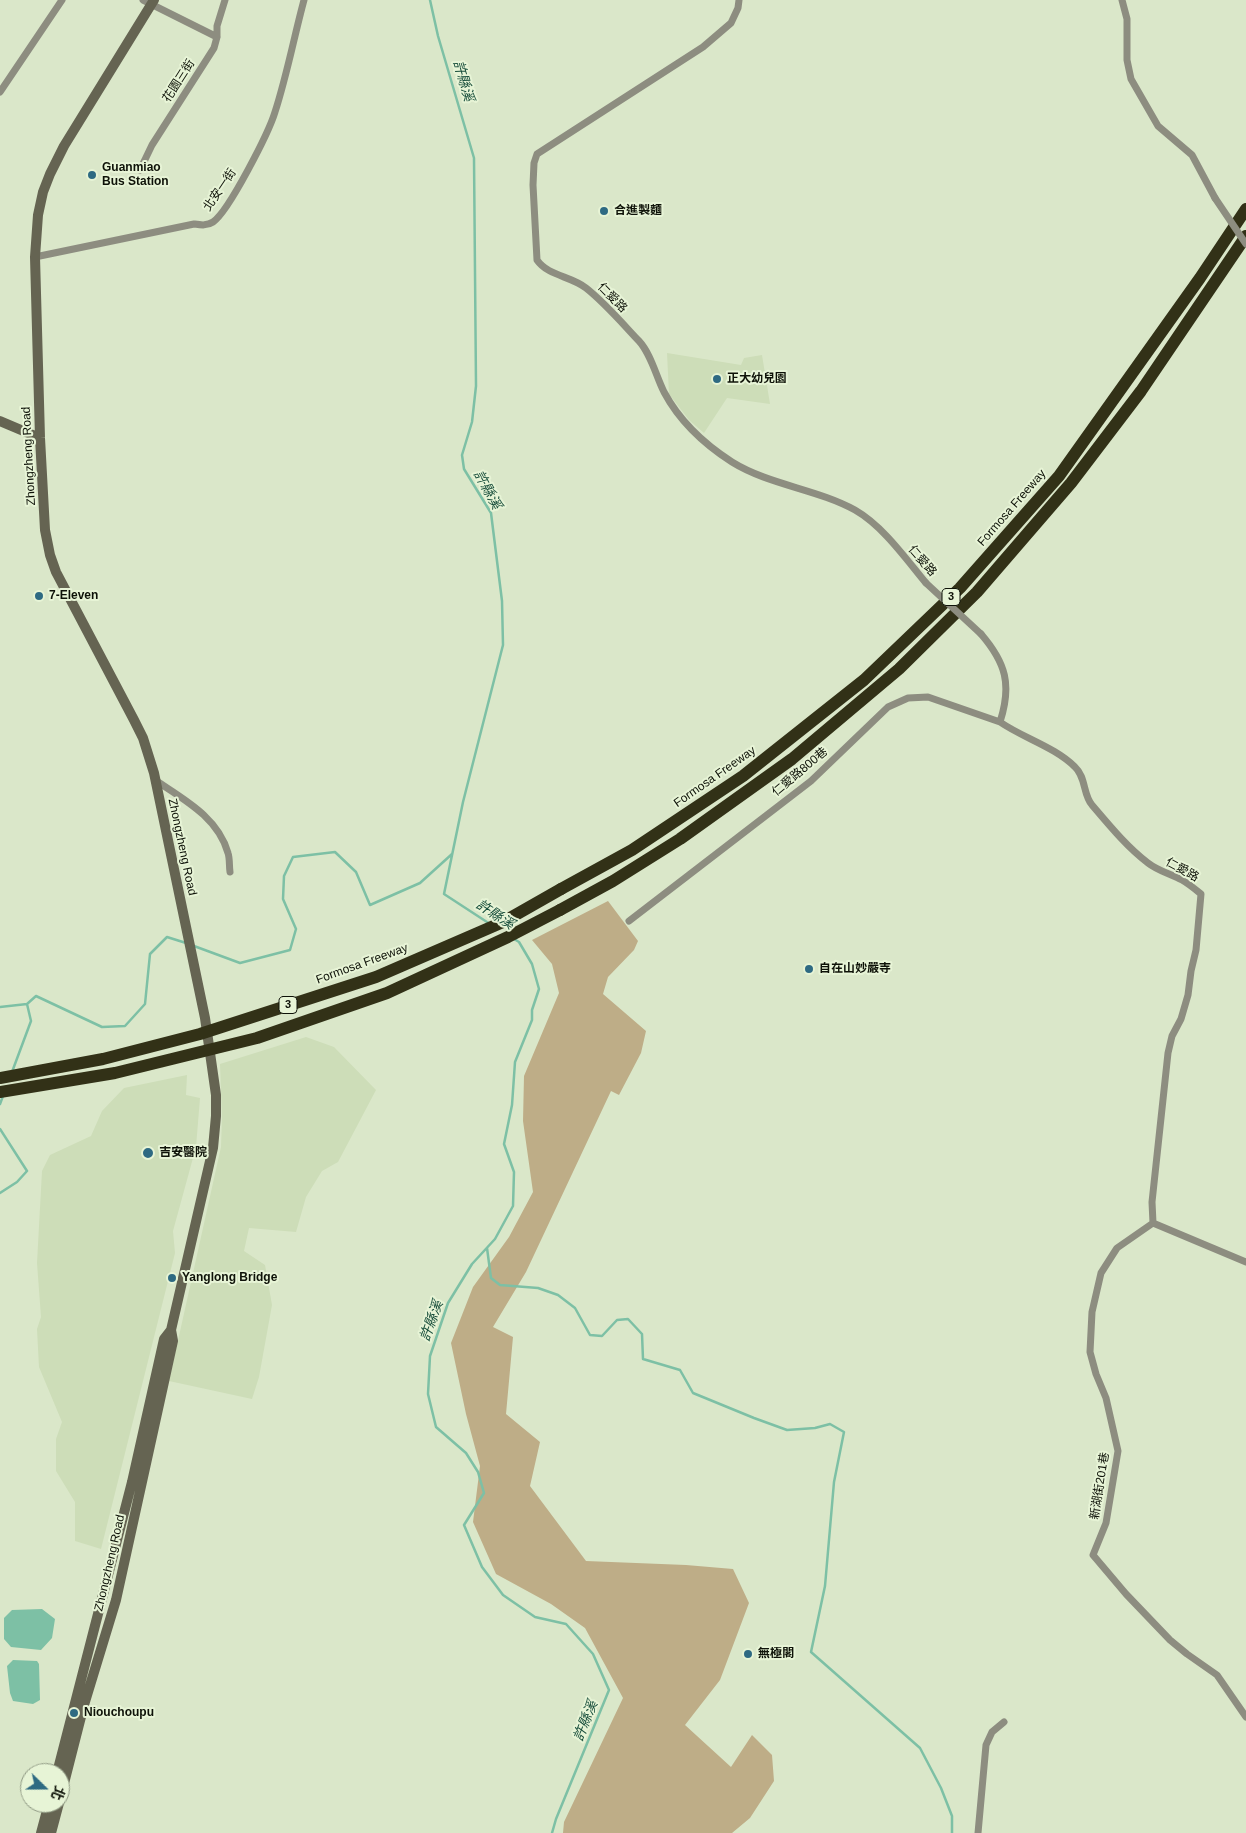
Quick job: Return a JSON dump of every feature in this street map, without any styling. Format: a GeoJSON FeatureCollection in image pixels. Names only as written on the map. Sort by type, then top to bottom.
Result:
{"type":"FeatureCollection","features":[{"type":"Feature","properties":{"kind":"highway","name":"Formosa Freeway"},"geometry":{"type":"LineString","coordinates":[[0,1078],[103,1059],[200,1034],[376,976],[503,922],[632,850],[743,776],[864,680],[960,588],[1059,476],[1200,278],[1246,209]]}},
{"type":"Feature","properties":{"kind":"highway","name":"3"},"geometry":{"type":"LineString","coordinates":[[0,1092],[115,1073],[257,1038],[388,993],[508,937],[560,910],[613,881],[680,839],[792,759],[899,669],[978,592],[1071,483],[1135,399],[1246,236]]}},
{"type":"Feature","properties":{"kind":"main road","name":"Zhongzheng Road"},"geometry":{"type":"LineString","coordinates":[[69,1763],[84,1705],[116,1600],[173,1341],[171,1330],[210,1162],[215,1132],[216,1095],[213,1064],[201,996],[155,780],[143,738],[56,572],[45,530],[40,438],[35,257],[38,215],[50,174],[64,146],[150,2]]}},
{"type":"Feature","properties":{"kind":"main road"},"geometry":{"type":"LineString","coordinates":[[0,421],[40,438]]}},
{"type":"Feature","properties":{"kind":"main road","name":"Zhongzheng Road"},"geometry":{"type":"LineString","coordinates":[[60,1763],[132,1482],[164,1339],[171,1330]]}},
{"type":"Feature","properties":{"kind":"main road"},"geometry":{"type":"LineString","coordinates":[[42,1833],[47,1813]]}},
{"type":"Feature","properties":{"kind":"main road"},"geometry":{"type":"LineString","coordinates":[[51,1833],[56,1813]]}},
{"type":"Feature","properties":{"kind":"street"},"geometry":{"type":"LineString","coordinates":[[0,92],[62,0]]}},
{"type":"Feature","properties":{"kind":"street","name":"花園三街"},"geometry":{"type":"LineString","coordinates":[[140,170],[157,137],[214,48],[217,26],[226,0]]}},
{"type":"Feature","properties":{"kind":"street","name":"北安一街"},"geometry":{"type":"LineString","coordinates":[[35,257],[194,224],[202,225],[212,222],[220,215],[248,169],[275,112],[304,0]]}},
{"type":"Feature","properties":{"kind":"street","name":"仁愛路"},"geometry":{"type":"LineString","coordinates":[[739,0],[738,8],[731,23],[703,47],[654,80],[548,145],[537,154],[534,163],[537,260],[543,268],[584,287],[641,344],[665,393],[683,421],[699,437],[735,463],[762,476],[855,510],[876,525],[926,584],[981,634],[996,651],[1004,672],[1006,691],[1005,707],[1000,722],[1015,733],[1063,757],[1077,768],[1090,803],[1127,844],[1148,864],[1181,879],[1201,894],[1196,950],[1188,996],[1181,1019],[1172,1036],[1168,1053],[1152,1202],[1153,1223]]}},
{"type":"Feature","properties":{"kind":"street"},"geometry":{"type":"LineString","coordinates":[[1122,0],[1127,19],[1127,60],[1131,79],[1158,126],[1192,155],[1215,198],[1246,244]]}},
{"type":"Feature","properties":{"kind":"street"},"geometry":{"type":"LineString","coordinates":[[150,2],[217,37]]}},
{"type":"Feature","properties":{"kind":"street","name":"仁愛路800巷"},"geometry":{"type":"LineString","coordinates":[[629,921],[811,781],[888,707],[908,698],[928,697],[1000,722]]}},
{"type":"Feature","properties":{"kind":"street"},"geometry":{"type":"LineString","coordinates":[[155,780],[204,814],[217,830],[228,853],[230,872]]}},
{"type":"Feature","properties":{"kind":"street"},"geometry":{"type":"LineString","coordinates":[[1153,1223],[1246,1262]]}},
{"type":"Feature","properties":{"kind":"street","name":"新湖街201巷"},"geometry":{"type":"LineString","coordinates":[[1153,1223],[1117,1248],[1100,1272],[1092,1312],[1090,1352],[1096,1374],[1106,1398],[1118,1451],[1106,1523],[1093,1555],[1126,1594],[1170,1640],[1216,1675],[1246,1717]]}},
{"type":"Feature","properties":{"kind":"street"},"geometry":{"type":"LineString","coordinates":[[978,1833],[986,1746],[992,1732],[1004,1722]]}},
{"type":"Feature","properties":{"kind":"shaded area","name":"正大幼兒園"},"geometry":{"type":"Polygon","coordinates":[[[667,353],[741,365],[744,358],[762,355],[770,404],[727,398],[704,433],[689,420],[669,394],[667,353]]]}},
{"type":"Feature","properties":{"kind":"shaded area"},"geometry":{"type":"Polygon","coordinates":[[[608,901],[638,941],[634,950],[608,977],[603,994],[646,1031],[641,1053],[619,1095],[611,1091],[526,1272],[493,1327],[513,1337],[506,1414],[540,1442],[530,1486],[586,1561],[733,1569],[749,1603],[720,1680],[685,1725],[731,1767],[752,1735],[772,1755],[774,1781],[750,1818],[732,1833],[563,1833],[564,1822],[623,1698],[585,1628],[551,1604],[496,1574],[473,1522],[480,1466],[466,1414],[451,1343],[473,1287],[509,1237],[533,1192],[523,1121],[524,1076],[559,993],[552,964],[532,940],[608,901]]]}},
{"type":"Feature","properties":{"kind":"shaded area"},"geometry":{"type":"Polygon","coordinates":[[[306,1037],[334,1047],[376,1090],[338,1162],[322,1171],[306,1197],[296,1232],[249,1228],[244,1251],[265,1265],[272,1305],[259,1377],[252,1399],[169,1381],[221,1147],[220,1064],[306,1037]]]}},
{"type":"Feature","properties":{"kind":"shaded area"},"geometry":{"type":"Polygon","coordinates":[[[187,1075],[186,1095],[200,1098],[196,1147],[173,1231],[175,1253],[101,1549],[75,1541],[75,1502],[56,1471],[56,1439],[62,1422],[39,1367],[37,1329],[41,1317],[37,1263],[42,1171],[50,1155],[91,1136],[102,1111],[124,1088],[187,1075]]]}},
{"type":"Feature","properties":{"kind":"shaded area"},"geometry":{"type":"Polygon","coordinates":[[[42,1609],[55,1619],[52,1638],[41,1650],[11,1647],[4,1639],[4,1618],[12,1610],[42,1609]]]}},
{"type":"Feature","properties":{"kind":"shaded area"},"geometry":{"type":"Polygon","coordinates":[[[13,1660],[37,1661],[39,1664],[40,1700],[33,1704],[13,1701],[10,1693],[7,1666],[13,1660]]]}},
{"type":"Feature","properties":{"kind":"waterway","name":"許縣溪"},"geometry":{"type":"LineString","coordinates":[[430,0],[438,36],[474,158],[476,386],[472,422],[462,455],[464,469],[491,513],[502,601],[503,645],[463,802],[444,894],[490,924]]}},
{"type":"Feature","properties":{"kind":"waterway"},"geometry":{"type":"LineString","coordinates":[[194,946],[240,963],[290,950],[296,929],[283,899],[284,876],[293,857],[335,852],[356,872],[370,905],[420,883],[452,854]]}},
{"type":"Feature","properties":{"kind":"waterway"},"geometry":{"type":"LineString","coordinates":[[12,1072],[31,1021],[27,1004],[36,996],[102,1027],[125,1026],[145,1004],[150,954],[167,937],[186,943]]}},
{"type":"Feature","properties":{"kind":"waterway","name":"許縣溪"},"geometry":{"type":"LineString","coordinates":[[514,939],[519,942],[532,964],[539,989],[532,1010],[532,1020],[515,1062],[512,1105],[504,1144],[514,1172],[513,1206],[495,1239],[472,1264],[448,1303],[430,1356],[428,1394],[436,1427],[466,1453],[478,1472],[484,1493],[464,1525],[482,1567],[503,1595],[535,1617],[566,1624],[593,1654],[609,1690],[552,1833]]}},
{"type":"Feature","properties":{"kind":"waterway"},"geometry":{"type":"LineString","coordinates":[[0,1007],[27,1004]]}},
{"type":"Feature","properties":{"kind":"waterway"},"geometry":{"type":"LineString","coordinates":[[0,1104],[3,1096]]}},
{"type":"Feature","properties":{"kind":"waterway"},"geometry":{"type":"LineString","coordinates":[[0,1129],[27,1171],[17,1182],[0,1193]]}},
{"type":"Feature","properties":{"kind":"waterway"},"geometry":{"type":"LineString","coordinates":[[487,1248],[491,1278],[500,1285],[538,1288],[558,1295],[575,1308],[590,1335],[602,1336],[617,1320],[628,1319],[642,1334],[643,1359],[680,1370],[693,1393],[787,1430],[815,1428],[830,1424],[844,1432],[834,1482],[825,1586],[811,1652],[920,1748],[941,1788],[952,1816],[952,1833]]}},
{"type":"Feature","properties":{"kind":"place","name":"Guanmiao Bus Station"},"geometry":{"type":"Point","coordinates":[92,175]}},
{"type":"Feature","properties":{"kind":"place","name":"合進製麵"},"geometry":{"type":"Point","coordinates":[604,211]}},
{"type":"Feature","properties":{"kind":"place","name":"正大幼兒園"},"geometry":{"type":"Point","coordinates":[717,379]}},
{"type":"Feature","properties":{"kind":"place","name":"7-Eleven"},"geometry":{"type":"Point","coordinates":[39,596]}},
{"type":"Feature","properties":{"kind":"place","name":"自在山妙嚴寺"},"geometry":{"type":"Point","coordinates":[809,969]}},
{"type":"Feature","properties":{"kind":"place","name":"吉安醫院"},"geometry":{"type":"Point","coordinates":[148,1153]}},
{"type":"Feature","properties":{"kind":"place","name":"Yanglong Bridge"},"geometry":{"type":"Point","coordinates":[172,1278]}},
{"type":"Feature","properties":{"kind":"place","name":"無極閣"},"geometry":{"type":"Point","coordinates":[748,1654]}},
{"type":"Feature","properties":{"kind":"place","name":"Niouchoupu"},"geometry":{"type":"Point","coordinates":[74,1713]}}]}
